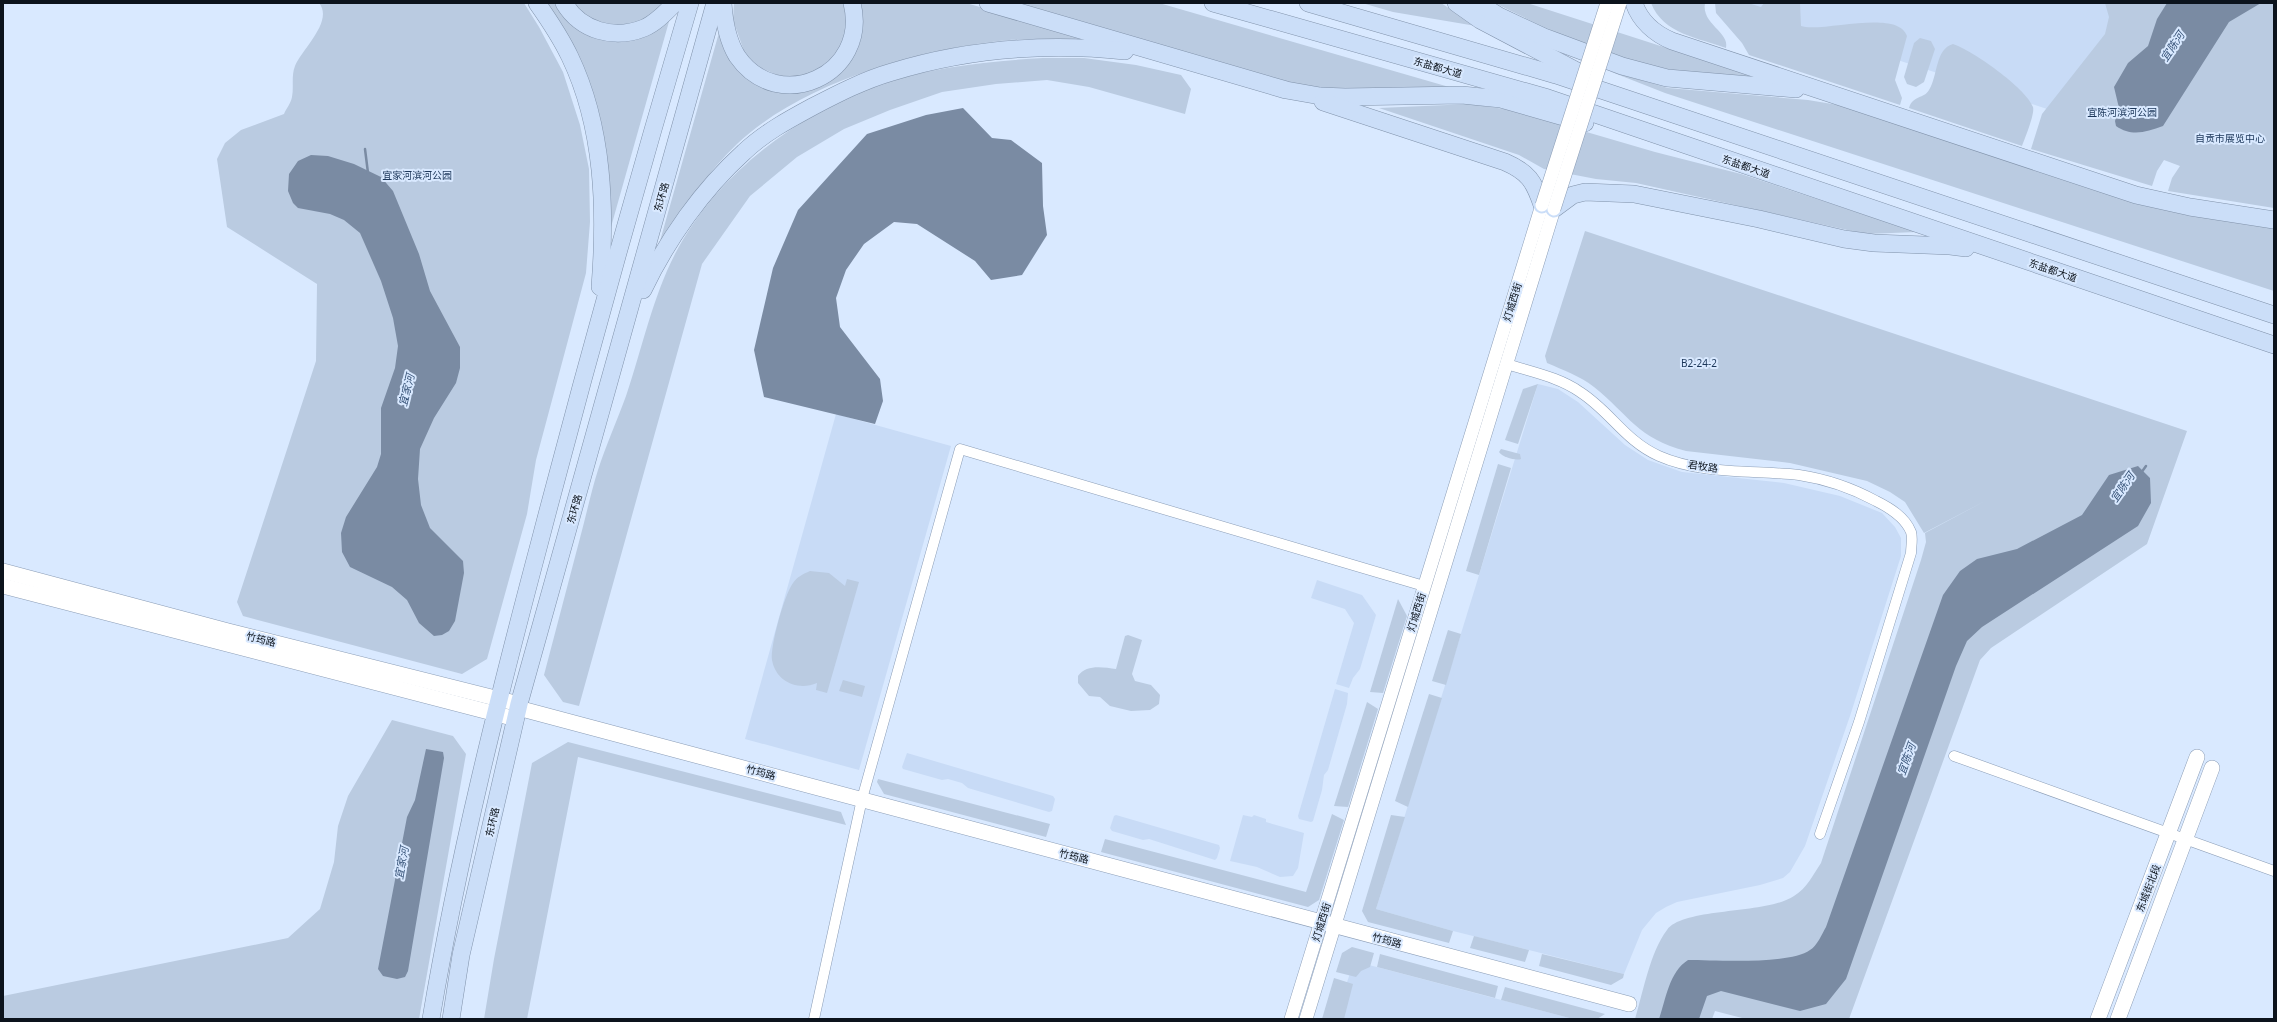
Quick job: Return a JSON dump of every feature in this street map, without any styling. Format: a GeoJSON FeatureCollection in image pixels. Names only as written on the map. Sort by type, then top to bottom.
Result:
{"type":"FeatureCollection","features":[{"type":"Feature","properties":{"kind":"highway"},"geometry":{"type":"LineString","coordinates":[[537,3],[570,57],[590,111],[598,152],[603,249],[597,323]]}},
{"type":"Feature","properties":{"kind":"highway"},"geometry":{"type":"LineString","coordinates":[[564,3],[569,12],[585,26],[605,33],[623,34],[645,28],[662,16],[675,3]]}},
{"type":"Feature","properties":{"kind":"highway","name":"东环路"},"geometry":{"type":"LineString","coordinates":[[431,1019],[442,955],[497,706],[597,323],[690,3]]}},
{"type":"Feature","properties":{"kind":"highway","name":"东环路"},"geometry":{"type":"LineString","coordinates":[[451,1019],[462,955],[518,710],[715,3]]}},
{"type":"Feature","properties":{"kind":"highway"},"geometry":{"type":"LineString","coordinates":[[723,3],[728,31],[737,55],[751,70],[763,79],[780,83],[800,85],[817,80],[836,68],[848,49],[855,34],[855,16],[852,3]]}},
{"type":"Feature","properties":{"kind":"highway"},"geometry":{"type":"LineString","coordinates":[[988,3],[1286,90],[1510,164],[1521,169],[1535,185],[1548,207],[1585,192],[1634,194],[1759,219],[1844,239],[1881,244],[1950,246],[2010,256]]}},
{"type":"Feature","properties":{"kind":"highway","name":"东盐都大道"},"geometry":{"type":"LineString","coordinates":[[1213,3],[1548,98],[2274,345]]}},
{"type":"Feature","properties":{"kind":"highway"},"geometry":{"type":"LineString","coordinates":[[1308,3],[1556,75],[2274,315]]}},
{"type":"Feature","properties":{"kind":"highway"},"geometry":{"type":"LineString","coordinates":[[1456,3],[1480,20],[1636,102]]}},
{"type":"Feature","properties":{"kind":"highway"},"geometry":{"type":"LineString","coordinates":[[1478,3],[1499,16],[1544,37],[1622,66],[1667,78],[1828,93]]}},
{"type":"Feature","properties":{"kind":"highway"},"geometry":{"type":"LineString","coordinates":[[1634,3],[1647,24],[1659,35],[1828,93],[2136,195],[2190,207],[2274,220]]}},
{"type":"Feature","properties":{"kind":"highway"},"geometry":{"type":"LineString","coordinates":[[624,330],[657,261],[712,185],[744,151],[778,125],[839,93],[892,72],[997,50],[1067,47],[1156,53]]}},
{"type":"Feature","properties":{"kind":"highway"},"geometry":{"type":"LineString","coordinates":[[666,83],[690,91]]}},
{"type":"Feature","properties":{"kind":"highway"},"geometry":{"type":"LineString","coordinates":[[1286,90],[1320,96],[1462,95],[1501,99],[1599,128],[1667,139]]}},
{"type":"Feature","properties":{"kind":"main road","name":"竹筠路"},"geometry":{"type":"LineString","coordinates":[[3,571],[228,631],[497,706]]}},
{"type":"Feature","properties":{"kind":"main road","name":"竹筠路"},"geometry":{"type":"LineString","coordinates":[[3,586],[518,710],[862,799],[1629,1004]]}},
{"type":"Feature","properties":{"kind":"main road","name":"东城街北段"},"geometry":{"type":"LineString","coordinates":[[2098,1019],[2197,757]]}},
{"type":"Feature","properties":{"kind":"main road","name":"东城街北段"},"geometry":{"type":"LineString","coordinates":[[2118,1019],[2212,768]]}},
{"type":"Feature","properties":{"kind":"street"},"geometry":{"type":"LineString","coordinates":[[1548,207],[1607,3]]}},
{"type":"Feature","properties":{"kind":"street"},"geometry":{"type":"LineString","coordinates":[[1548,207],[1620,3]]}},
{"type":"Feature","properties":{"kind":"street","name":"灯城西街"},"geometry":{"type":"LineString","coordinates":[[1291,1019],[1328,924],[1507,364],[1548,207]]}},
{"type":"Feature","properties":{"kind":"street","name":"灯城西街"},"geometry":{"type":"LineString","coordinates":[[1306,1019],[1328,924],[1424,586],[1548,207]]}},
{"type":"Feature","properties":{"kind":"street","name":"君牧路"},"geometry":{"type":"LineString","coordinates":[[1507,364],[1555,380],[1580,391],[1602,408],[1630,440],[1661,457],[1697,466],[1820,479],[1846,487],[1885,506],[1898,514],[1912,534],[1911,554],[1883,645],[1820,834]]}},
{"type":"Feature","properties":{"kind":"street"},"geometry":{"type":"LineString","coordinates":[[814,1019],[862,799],[960,449],[1424,586]]}},
{"type":"Feature","properties":{"kind":"street"},"geometry":{"type":"LineString","coordinates":[[1954,756],[2274,871]]}},
{"type":"Feature","properties":{"kind":"shaded area"},"geometry":{"type":"Polygon","coordinates":[[[1724,3],[2131,3],[2050,110],[1724,3]]]}},
{"type":"Feature","properties":{"kind":"shaded area"},"geometry":{"type":"Polygon","coordinates":[[[1538,384],[1558,389],[1578,402],[1625,445],[1648,460],[1682,472],[1784,483],[1840,496],[1882,513],[1895,527],[1901,538],[1901,556],[1850,716],[1805,846],[1790,872],[1783,878],[1760,885],[1677,902],[1656,913],[1642,930],[1624,974],[1453,931],[1376,909],[1538,384]]]}},
{"type":"Feature","properties":{"kind":"shaded area"},"geometry":{"type":"Polygon","coordinates":[[[836,414],[951,446],[859,770],[745,739],[836,414]]]}},
{"type":"Feature","properties":{"kind":"shaded area"},"geometry":{"type":"Polygon","coordinates":[[[1317,580],[1362,595],[1376,615],[1360,669],[1353,678],[1349,688],[1336,684],[1354,623],[1345,609],[1311,598],[1317,580]]]}},
{"type":"Feature","properties":{"kind":"shaded area"},"geometry":{"type":"Polygon","coordinates":[[[1335,689],[1348,693],[1347,704],[1328,770],[1324,775],[1322,790],[1313,821],[1311,822],[1299,819],[1298,816],[1335,689]]]}},
{"type":"Feature","properties":{"kind":"shaded area"},"geometry":{"type":"Polygon","coordinates":[[[907,753],[1053,796],[1055,799],[1052,811],[1049,812],[968,788],[962,783],[948,779],[942,780],[903,769],[902,767],[907,753]]]}},
{"type":"Feature","properties":{"kind":"shaded area"},"geometry":{"type":"Polygon","coordinates":[[[1116,815],[1219,845],[1220,848],[1217,858],[1215,860],[1149,839],[1143,840],[1112,831],[1110,828],[1114,816],[1116,815]]]}},
{"type":"Feature","properties":{"kind":"shaded area"},"geometry":{"type":"Polygon","coordinates":[[[1243,815],[1252,817],[1254,815],[1266,819],[1266,822],[1304,833],[1298,868],[1293,876],[1280,877],[1257,867],[1230,861],[1243,815]]]}},
{"type":"Feature","properties":{"kind":"shaded area"},"geometry":{"type":"Polygon","coordinates":[[[1354,961],[1573,1019],[1335,1019],[1354,961]]]}},
{"type":"Feature","properties":{"kind":"green space","name":"宜家河滨河公园"},"geometry":{"type":"Polygon","coordinates":[[[319,3],[524,3],[539,27],[563,72],[580,125],[589,169],[590,222],[586,273],[536,460],[527,514],[487,659],[462,674],[243,616],[237,602],[316,361],[317,284],[227,227],[217,159],[225,143],[241,130],[284,114],[292,97],[293,74],[295,66],[315,35],[323,18],[323,10],[319,3]]]}},
{"type":"Feature","properties":{"kind":"green space"},"geometry":{"type":"Polygon","coordinates":[[[546,3],[555,3],[569,22],[585,33],[670,18],[611,227],[605,152],[546,3]]]}},
{"type":"Feature","properties":{"kind":"green space"},"geometry":{"type":"Polygon","coordinates":[[[571,3],[663,3],[641,21],[629,25],[617,26],[605,25],[593,20],[571,3]]]}},
{"type":"Feature","properties":{"kind":"green space"},"geometry":{"type":"Polygon","coordinates":[[[734,3],[845,3],[847,33],[831,63],[816,74],[787,79],[756,66],[745,54],[733,20],[734,3]]]}},
{"type":"Feature","properties":{"kind":"green space"},"geometry":{"type":"Polygon","coordinates":[[[858,3],[966,3],[1098,41],[1045,39],[1005,40],[960,47],[891,63],[856,75],[823,89],[791,105],[762,123],[737,144],[706,178],[660,241],[720,29],[727,52],[791,92],[855,52],[860,41],[862,28],[858,3]]]}},
{"type":"Feature","properties":{"kind":"green space"},"geometry":{"type":"Polygon","coordinates":[[[1013,3],[1159,3],[1456,89],[1346,92],[1292,83],[1013,3]]]}},
{"type":"Feature","properties":{"kind":"green space"},"geometry":{"type":"Polygon","coordinates":[[[1362,3],[1441,3],[1476,26],[1393,12],[1362,3]]]}},
{"type":"Feature","properties":{"kind":"green space"},"geometry":{"type":"Polygon","coordinates":[[[1495,3],[1527,3],[1760,78],[1694,73],[1667,69],[1633,61],[1573,39],[1495,3]]]}},
{"type":"Feature","properties":{"kind":"green space"},"geometry":{"type":"Polygon","coordinates":[[[1651,3],[1705,3],[1707,17],[1724,37],[1726,48],[1694,38],[1673,28],[1664,22],[1651,3]]]}},
{"type":"Feature","properties":{"kind":"green space"},"geometry":{"type":"Polygon","coordinates":[[[1715,3],[1748,3],[1761,7],[1764,3],[1800,3],[1801,26],[1825,27],[1875,22],[1901,28],[1907,36],[1895,80],[1902,98],[1900,105],[1749,55],[1742,43],[1716,13],[1715,3]]]}},
{"type":"Feature","properties":{"kind":"green space","name":"宜陈河滨河公园"},"geometry":{"type":"Polygon","coordinates":[[[2105,3],[2274,3],[2274,208],[2168,191],[2172,178],[2180,166],[2164,160],[2157,171],[2152,186],[2031,149],[2042,114],[2105,34],[2109,17],[2105,3]]]}},
{"type":"Feature","properties":{"kind":"green space"},"geometry":{"type":"Polygon","coordinates":[[[1920,38],[1931,41],[1935,49],[1924,82],[1916,87],[1907,84],[1904,77],[1914,43],[1920,38]]]}},
{"type":"Feature","properties":{"kind":"green space"},"geometry":{"type":"Polygon","coordinates":[[[1953,44],[1973,54],[1998,71],[2010,80],[2028,99],[2033,107],[2033,115],[2022,146],[1909,108],[1913,101],[1927,93],[1932,84],[1943,51],[1953,44]]]}},
{"type":"Feature","properties":{"kind":"green space"},"geometry":{"type":"Polygon","coordinates":[[[1043,58],[1084,58],[1136,65],[1181,75],[1191,89],[1185,114],[1089,87],[1047,80],[996,84],[942,92],[890,110],[844,129],[797,157],[750,196],[702,264],[579,706],[563,702],[544,675],[598,470],[626,396],[648,324],[667,271],[675,254],[693,225],[713,197],[763,150],[820,112],[851,97],[882,84],[921,73],[982,63],[1043,58]]]}},
{"type":"Feature","properties":{"kind":"green space"},"geometry":{"type":"Polygon","coordinates":[[[1609,71],[1668,88],[1808,100],[1838,105],[2274,225],[2274,291],[1665,93],[1609,71]]]}},
{"type":"Feature","properties":{"kind":"green space"},"geometry":{"type":"Polygon","coordinates":[[[1470,104],[1511,110],[1655,152],[1741,174],[1917,232],[1865,234],[1636,183],[1596,179],[1544,169],[1519,155],[1379,108],[1470,104]]]}},
{"type":"Feature","properties":{"kind":"green space","name":"B2-24-2"},"geometry":{"type":"Polygon","coordinates":[[[1585,231],[2187,431],[2147,544],[1991,648],[1980,660],[1849,1019],[1746,1019],[1715,1011],[1712,1019],[1635,1019],[1652,961],[1661,939],[1667,930],[1676,923],[1690,918],[1781,902],[1799,893],[1812,877],[1821,863],[1921,560],[1926,542],[1925,533],[1987,500],[1924,533],[1905,502],[1890,492],[1867,481],[1790,463],[1686,451],[1669,446],[1645,433],[1589,383],[1547,363],[1545,356],[1585,231]]]}},
{"type":"Feature","properties":{"kind":"green space"},"geometry":{"type":"Polygon","coordinates":[[[1538,384],[1518,444],[1505,440],[1523,389],[1538,384]]]}},
{"type":"Feature","properties":{"kind":"green space"},"geometry":{"type":"Polygon","coordinates":[[[1501,449],[1520,454],[1521,459],[1506,457],[1499,452],[1501,449]]]}},
{"type":"Feature","properties":{"kind":"green space"},"geometry":{"type":"Polygon","coordinates":[[[1498,464],[1511,468],[1479,575],[1466,571],[1498,464]]]}},
{"type":"Feature","properties":{"kind":"green space"},"geometry":{"type":"Polygon","coordinates":[[[810,571],[829,573],[845,586],[847,579],[859,582],[827,693],[816,690],[817,683],[803,686],[789,683],[778,674],[774,668],[772,660],[775,633],[789,589],[796,579],[810,571]]]}},
{"type":"Feature","properties":{"kind":"green space"},"geometry":{"type":"Polygon","coordinates":[[[1398,599],[1407,616],[1383,693],[1370,692],[1398,599]]]}},
{"type":"Feature","properties":{"kind":"green space"},"geometry":{"type":"Polygon","coordinates":[[[1448,630],[1461,634],[1446,685],[1432,681],[1448,630]]]}},
{"type":"Feature","properties":{"kind":"green space"},"geometry":{"type":"Polygon","coordinates":[[[1128,635],[1142,640],[1132,674],[1135,681],[1151,685],[1160,695],[1159,704],[1150,710],[1131,711],[1110,706],[1100,697],[1089,696],[1078,683],[1078,676],[1081,672],[1090,668],[1116,669],[1125,636],[1128,635]]]}},
{"type":"Feature","properties":{"kind":"green space"},"geometry":{"type":"Polygon","coordinates":[[[843,680],[865,686],[862,697],[839,691],[843,680]]]}},
{"type":"Feature","properties":{"kind":"green space"},"geometry":{"type":"Polygon","coordinates":[[[1429,694],[1442,698],[1408,807],[1395,801],[1429,694]]]}},
{"type":"Feature","properties":{"kind":"green space"},"geometry":{"type":"Polygon","coordinates":[[[1367,702],[1378,709],[1348,807],[1334,806],[1367,702]]]}},
{"type":"Feature","properties":{"kind":"green space"},"geometry":{"type":"Polygon","coordinates":[[[392,720],[453,736],[466,754],[419,1019],[3,1019],[3,996],[288,938],[320,909],[334,862],[338,826],[348,796],[392,720]]]}},
{"type":"Feature","properties":{"kind":"green space"},"geometry":{"type":"Polygon","coordinates":[[[568,742],[841,812],[846,825],[578,757],[527,1019],[484,1019],[494,959],[532,763],[568,742]]]}},
{"type":"Feature","properties":{"kind":"green space"},"geometry":{"type":"Polygon","coordinates":[[[878,779],[1050,824],[1046,837],[884,794],[877,782],[878,779]]]}},
{"type":"Feature","properties":{"kind":"green space"},"geometry":{"type":"Polygon","coordinates":[[[1332,814],[1344,820],[1319,900],[1308,907],[1101,852],[1105,839],[1306,892],[1332,814]]]}},
{"type":"Feature","properties":{"kind":"green space"},"geometry":{"type":"Polygon","coordinates":[[[1391,815],[1405,817],[1376,909],[1453,931],[1449,943],[1368,922],[1362,911],[1391,815]]]}},
{"type":"Feature","properties":{"kind":"green space"},"geometry":{"type":"Polygon","coordinates":[[[1474,936],[1529,950],[1525,962],[1470,948],[1474,936]]]}},
{"type":"Feature","properties":{"kind":"green space"},"geometry":{"type":"Polygon","coordinates":[[[1352,947],[1374,953],[1370,967],[1361,971],[1356,977],[1336,972],[1342,953],[1352,947]]]}},
{"type":"Feature","properties":{"kind":"green space"},"geometry":{"type":"Polygon","coordinates":[[[1380,954],[1498,986],[1495,998],[1377,967],[1380,954]]]}},
{"type":"Feature","properties":{"kind":"green space"},"geometry":{"type":"Polygon","coordinates":[[[1542,954],[1624,974],[1623,978],[1611,985],[1539,966],[1542,954]]]}},
{"type":"Feature","properties":{"kind":"green space"},"geometry":{"type":"Polygon","coordinates":[[[1334,978],[1353,984],[1344,1019],[1322,1019],[1334,978]]]}},
{"type":"Feature","properties":{"kind":"green space"},"geometry":{"type":"Polygon","coordinates":[[[1505,987],[1605,1014],[1597,1019],[1573,1019],[1501,1000],[1505,987]]]}},
{"type":"Feature","properties":{"kind":"water"},"geometry":{"type":"Polygon","coordinates":[[[2167,3],[2261,3],[2229,22],[2163,126],[2145,132],[2128,131],[2116,126],[2115,121],[2119,108],[2114,87],[2128,63],[2148,46],[2157,19],[2167,3]]]}},
{"type":"Feature","properties":{"kind":"water"},"geometry":{"type":"Polygon","coordinates":[[[963,108],[992,138],[1011,140],[1042,163],[1043,206],[1047,235],[1022,275],[991,280],[975,261],[917,224],[894,222],[864,244],[846,270],[836,298],[840,327],[880,379],[883,401],[875,424],[764,397],[754,350],[773,268],[798,210],[867,134],[926,115],[963,108]]]}},
{"type":"Feature","properties":{"kind":"water"},"geometry":{"type":"Polygon","coordinates":[[[311,155],[328,156],[354,164],[381,177],[393,191],[419,254],[430,291],[460,347],[460,368],[456,383],[434,418],[420,449],[418,479],[421,505],[430,528],[463,561],[464,573],[455,621],[449,631],[442,635],[434,636],[419,623],[407,600],[392,587],[350,567],[342,552],[341,533],[346,517],[377,467],[381,454],[381,408],[395,368],[398,346],[393,318],[381,281],[360,233],[344,220],[330,214],[298,208],[293,203],[288,191],[289,174],[298,161],[311,155]]]}},
{"type":"Feature","properties":{"kind":"water"},"geometry":{"type":"Polygon","coordinates":[[[2138,466],[2150,478],[2151,503],[2138,526],[1982,627],[1967,641],[1956,666],[1846,979],[1826,1004],[1800,1011],[1721,991],[1707,996],[1699,1019],[1659,1019],[1672,979],[1676,971],[1688,960],[1770,960],[1800,955],[1815,946],[1826,927],[1943,595],[1960,571],[1977,559],[2017,549],[2082,515],[2109,475],[2138,466]]]}},
{"type":"Feature","properties":{"kind":"water"},"geometry":{"type":"Polygon","coordinates":[[[426,749],[443,752],[444,758],[408,971],[405,977],[397,979],[383,976],[378,969],[407,817],[415,800],[426,749]]]}},
{"type":"Feature","properties":{"kind":"waterway","name":"宜家河"},"geometry":{"type":"LineString","coordinates":[[365,149],[368,173]]}},
{"type":"Feature","properties":{"kind":"waterway","name":"宜陈河"},"geometry":{"type":"LineString","coordinates":[[2141,473],[2146,466]]}},
{"type":"Feature","properties":{"kind":"park label","name":"自贡市展览中心"},"geometry":{"type":"Point","coordinates":[2230,138]}}]}
